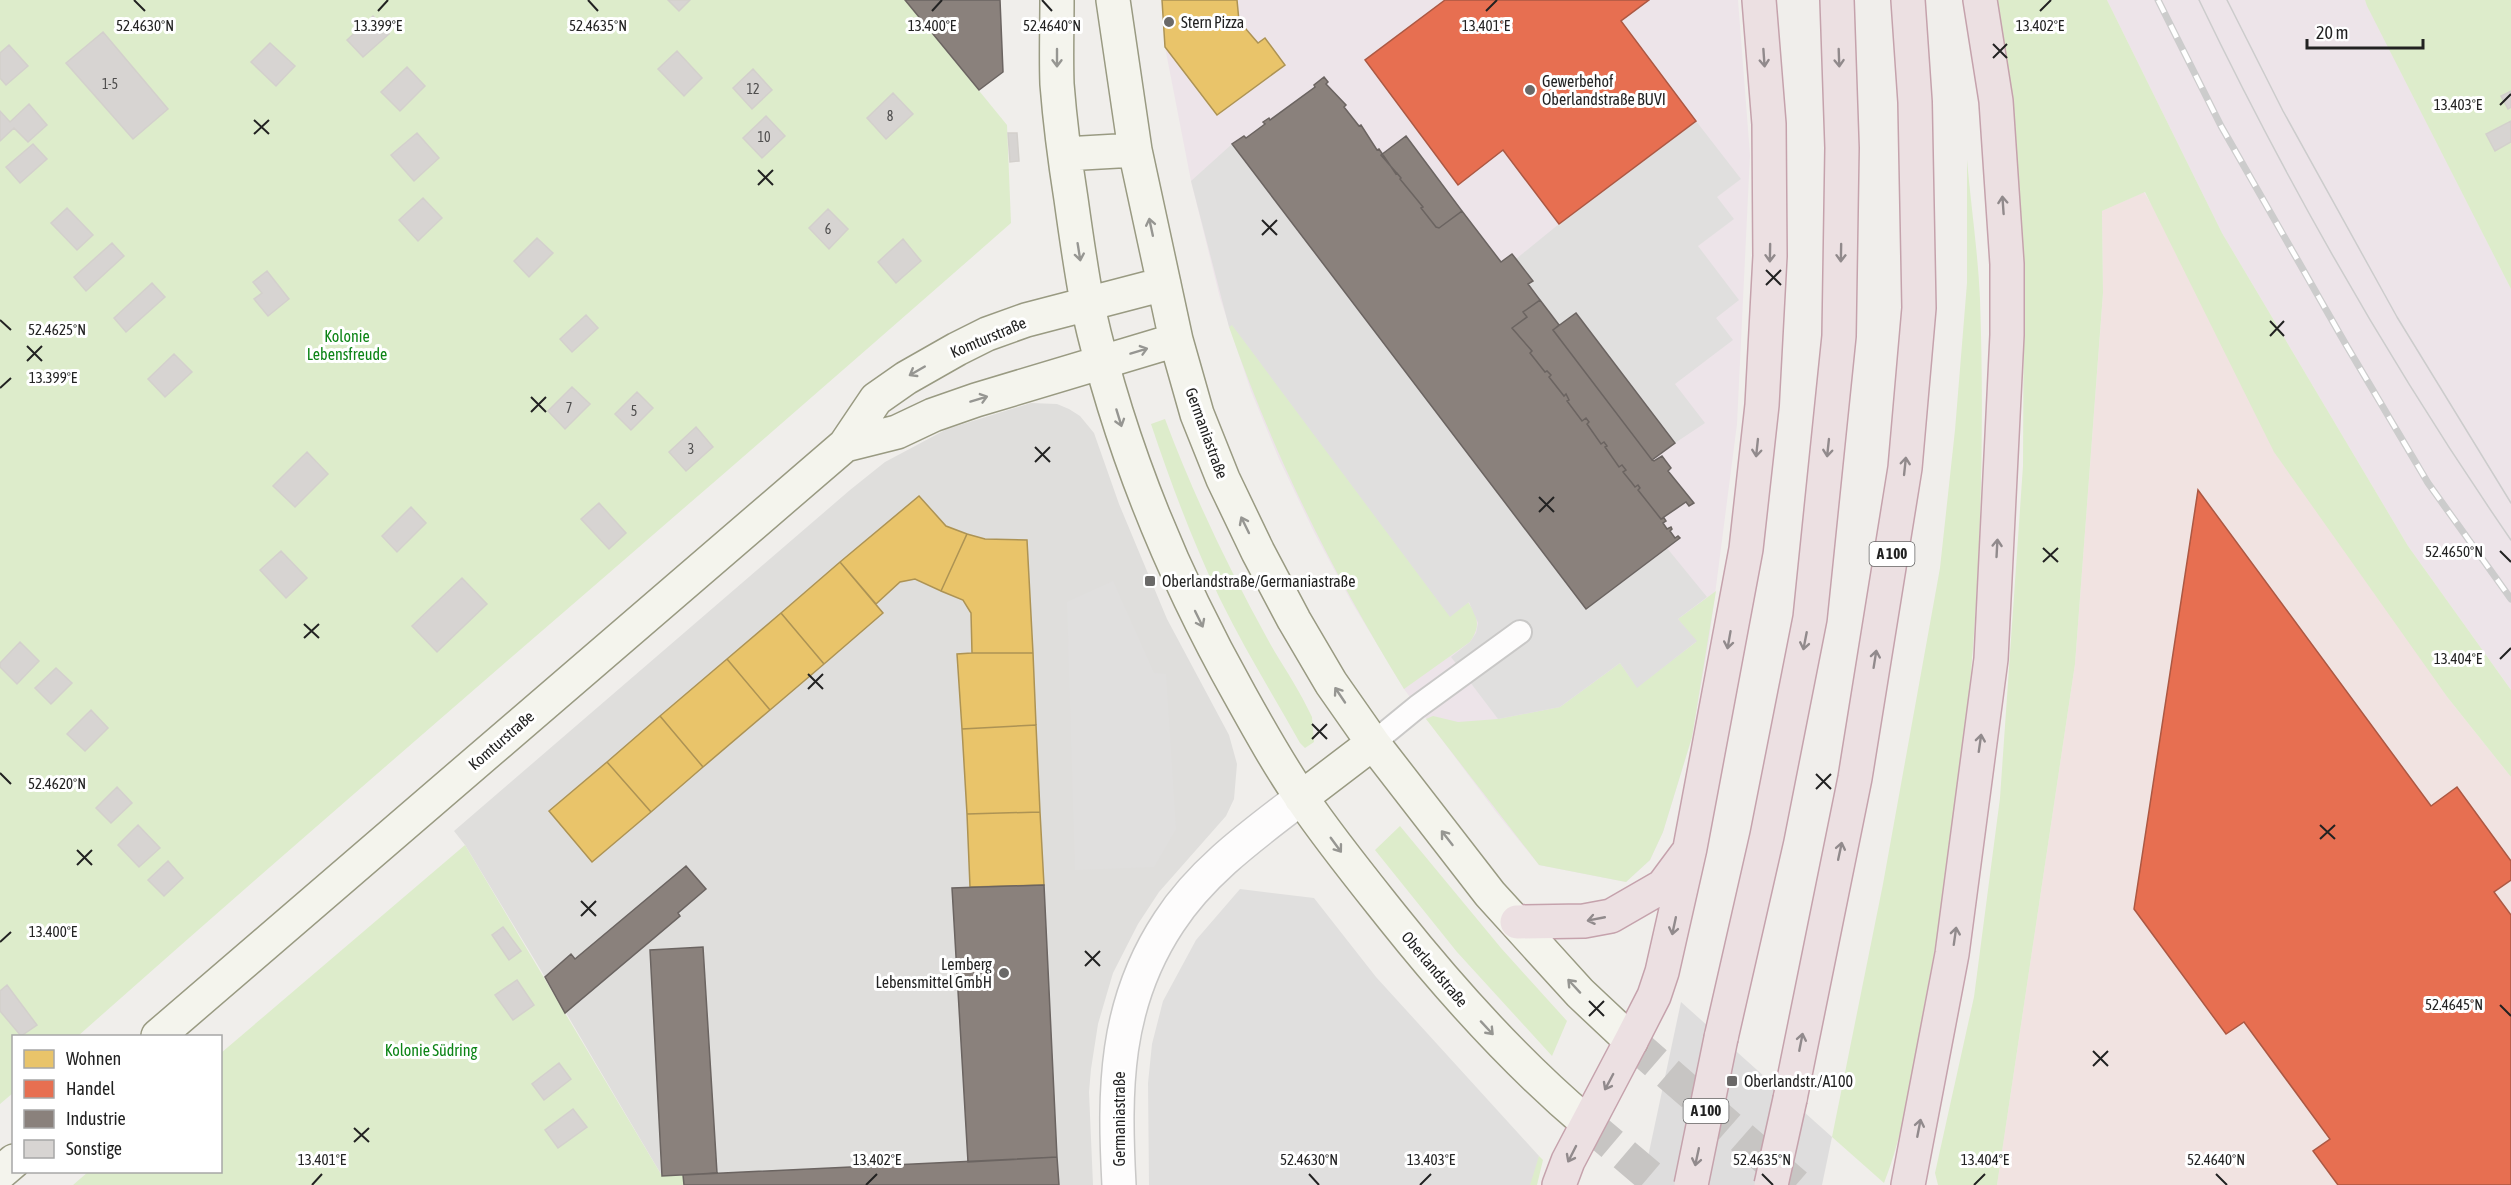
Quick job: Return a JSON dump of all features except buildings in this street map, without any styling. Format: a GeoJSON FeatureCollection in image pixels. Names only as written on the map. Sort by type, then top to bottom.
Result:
{"type":"FeatureCollection","features":[{"type":"Feature","properties":{"kind":"highway"},"geometry":{"type":"LineString","coordinates":[[1560,1185],[1568,1161],[1654,996],[1662,972],[1690,848],[1746,549],[1762,405],[1770,256],[1768,124],[1759,0]]}},
{"type":"Feature","properties":{"kind":"highway","name":"A 100"},"geometry":{"type":"LineString","coordinates":[[1691,1185],[1721,1038],[1767,836],[1810,618],[1839,336],[1842,148],[1838,0]]}},
{"type":"Feature","properties":{"kind":"highway","name":"A 100"},"geometry":{"type":"LineString","coordinates":[[1771,1185],[1856,778],[1905,468],[1919,308],[1915,102],[1908,0]]}},
{"type":"Feature","properties":{"kind":"highway"},"geometry":{"type":"LineString","coordinates":[[1908,1185],[1952,954],[1992,647],[2007,335],[2007,264],[1996,101],[1980,0]]}},
{"type":"Feature","properties":{"kind":"highway"},"geometry":{"type":"LineString","coordinates":[[1516,922],[1584,921],[1611,916],[1663,886],[1690,848]]}},
{"type":"Feature","properties":{"kind":"street"},"geometry":{"type":"LineString","coordinates":[[1057,0],[1058,84],[1065,154],[1088,304],[1102,362],[1124,434],[1151,508],[1194,608],[1262,735],[1301,798]]}},
{"type":"Feature","properties":{"kind":"street","name":"Germaniastraße"},"geometry":{"type":"LineString","coordinates":[[1113,0],[1135,150],[1176,340],[1197,414],[1222,479],[1258,552],[1320,665],[1373,743],[1239,847],[1199,885],[1169,921],[1147,962],[1131,1001],[1120,1051],[1115,1110],[1119,1185]]}},
{"type":"Feature","properties":{"kind":"street"},"geometry":{"type":"LineString","coordinates":[[1065,154],[1135,150]]}},
{"type":"Feature","properties":{"kind":"street","name":"Komturstraße"},"geometry":{"type":"LineString","coordinates":[[159,1035],[845,445],[876,399],[916,372],[987,334],[1026,320],[1164,284]]}},
{"type":"Feature","properties":{"kind":"street","name":"Komturstraße"},"geometry":{"type":"LineString","coordinates":[[845,445],[897,432],[933,415],[976,400],[1176,340]]}},
{"type":"Feature","properties":{"kind":"street"},"geometry":{"type":"LineString","coordinates":[[1373,743],[1490,894],[1580,993],[1631,1041]]}},
{"type":"Feature","properties":{"kind":"street","name":"Oberlandstraße"},"geometry":{"type":"LineString","coordinates":[[1301,798],[1353,869],[1475,1015],[1534,1078],[1587,1124]]}},
{"type":"Feature","properties":{"kind":"street"},"geometry":{"type":"LineString","coordinates":[[0,1173],[12,1163]]}},
{"type":"Feature","properties":{"kind":"lane"},"geometry":{"type":"LineString","coordinates":[[1373,743],[1417,707],[1520,632]]}},
{"type":"Feature","properties":{"kind":"shaded area"},"geometry":{"type":"Polygon","coordinates":[[[1162,0],[1738,0],[1750,155],[1737,424],[1709,641],[1692,737],[1663,832],[1650,860],[1626,882],[1539,865],[1496,812],[1404,689],[1351,601],[1314,532],[1279,459],[1251,391],[1220,298],[1191,181],[1165,47],[1162,0]]]}},
{"type":"Feature","properties":{"kind":"shaded area"},"geometry":{"type":"Polygon","coordinates":[[[2107,0],[2365,0],[2511,289],[2511,690],[2408,546],[2222,233],[2107,0]]]}},
{"type":"Feature","properties":{"kind":"shaded area"},"geometry":{"type":"Polygon","coordinates":[[[1696,121],[1741,179],[1717,197],[1734,219],[1698,246],[1739,300],[1716,318],[1733,340],[1675,384],[1705,423],[1675,443],[1577,314],[1559,325],[1528,284],[1533,281],[1516,259],[1696,121]]]}},
{"type":"Feature","properties":{"kind":"shaded area"},"geometry":{"type":"Polygon","coordinates":[[[1232,144],[1586,608],[1667,548],[1707,597],[1678,619],[1697,641],[1637,688],[1620,663],[1560,707],[1498,719],[1451,657],[1470,642],[1476,633],[1478,623],[1469,602],[1450,617],[1232,325],[1229,327],[1191,181],[1232,144]]]}},
{"type":"Feature","properties":{"kind":"shaded area"},"geometry":{"type":"Polygon","coordinates":[[[2144,192],[2448,698],[2511,777],[2511,1185],[1997,1185],[2075,664],[2103,294],[2102,211],[2144,192]]]}},
{"type":"Feature","properties":{"kind":"shaded area"},"geometry":{"type":"Polygon","coordinates":[[[1031,403],[1057,404],[1069,409],[1080,416],[1094,433],[1119,504],[1167,619],[1229,735],[1237,764],[1234,799],[1226,816],[1159,892],[1138,924],[1113,973],[1098,1024],[1091,1069],[1089,1092],[1093,1185],[684,1185],[683,1175],[662,1176],[545,977],[465,845],[454,831],[885,462],[947,429],[1031,403]]]}},
{"type":"Feature","properties":{"kind":"shaded area"},"geometry":{"type":"Polygon","coordinates":[[[1113,581],[1154,673],[1166,674],[1176,829],[1154,867],[1075,870],[1067,602],[1113,581]]]}},
{"type":"Feature","properties":{"kind":"shaded area"},"geometry":{"type":"Polygon","coordinates":[[[1240,889],[1314,898],[1376,977],[1539,1156],[1530,1185],[1149,1185],[1148,1083],[1152,1044],[1163,1001],[1196,940],[1240,889]]]}},
{"type":"Feature","properties":{"kind":"green space","name":"Kolonie Lebensfreude"},"geometry":{"type":"Polygon","coordinates":[[[0,0],[905,0],[1007,125],[1011,223],[79,1035],[12,1035],[12,1094],[0,1104],[0,0]]]}},
{"type":"Feature","properties":{"kind":"green space"},"geometry":{"type":"Polygon","coordinates":[[[1995,0],[2107,0],[2222,233],[2408,546],[2511,690],[2511,777],[2448,698],[2274,452],[2145,192],[2102,211],[2103,293],[2075,664],[1997,1185],[1938,1185],[1935,1173],[1974,997],[2000,798],[2023,466],[2024,259],[2009,106],[1995,0]]]}},
{"type":"Feature","properties":{"kind":"green space"},"geometry":{"type":"Polygon","coordinates":[[[2365,0],[2511,0],[2511,289],[2367,6],[2365,0]]]}},
{"type":"Feature","properties":{"kind":"green space"},"geometry":{"type":"Polygon","coordinates":[[[1967,160],[1979,282],[1982,386],[1978,562],[1973,649],[1955,823],[1942,910],[1904,1115],[1884,1183],[1832,1137],[1883,884],[1940,568],[1955,430],[1967,283],[1967,160]]]}},
{"type":"Feature","properties":{"kind":"green space"},"geometry":{"type":"Polygon","coordinates":[[[1232,324],[1450,616],[1468,602],[1474,612],[1477,626],[1470,642],[1404,689],[1353,601],[1306,512],[1246,375],[1229,327],[1232,324]]]}},
{"type":"Feature","properties":{"kind":"green space"},"geometry":{"type":"Polygon","coordinates":[[[1165,419],[1199,503],[1225,557],[1312,717],[1314,742],[1305,748],[1239,635],[1201,556],[1151,424],[1165,419]]]}},
{"type":"Feature","properties":{"kind":"green space"},"geometry":{"type":"Polygon","coordinates":[[[1716,591],[1692,737],[1663,832],[1650,860],[1626,882],[1539,865],[1426,719],[1433,716],[1458,722],[1498,719],[1560,707],[1620,663],[1637,687],[1696,642],[1678,619],[1716,591]]]}},
{"type":"Feature","properties":{"kind":"green space"},"geometry":{"type":"Polygon","coordinates":[[[1400,826],[1501,948],[1567,1021],[1552,1056],[1457,952],[1375,850],[1400,826]]]}},
{"type":"Feature","properties":{"kind":"green space","name":"Kolonie Südring"},"geometry":{"type":"Polygon","coordinates":[[[465,845],[662,1176],[683,1175],[684,1185],[73,1185],[87,1173],[222,1173],[222,1052],[465,845]]]}},
{"type":"Feature","properties":{"kind":"green space"},"geometry":{"type":"Polygon","coordinates":[[[1539,1156],[1543,1160],[1537,1185],[1523,1185],[1539,1156]]]}},
{"type":"Feature","properties":{"kind":"pier"},"geometry":{"type":"Polygon","coordinates":[[[1681,1002],[1832,1137],[1822,1185],[1642,1185],[1681,1002]]]}},
{"type":"Feature","properties":{"kind":"tunnel"},"geometry":{"type":"LineString","coordinates":[[1631,1041],[1796,1185]]}},
{"type":"Feature","properties":{"kind":"tunnel"},"geometry":{"type":"LineString","coordinates":[[1587,1123],[1660,1185]]}},
{"type":"Feature","properties":{"kind":"tram line"},"geometry":{"type":"LineString","coordinates":[[2199,0],[2269,139],[2344,276],[2425,410],[2511,540]]}},
{"type":"Feature","properties":{"kind":"tram line"},"geometry":{"type":"LineString","coordinates":[[2227,0],[2283,111],[2397,317],[2511,503]]}},
{"type":"Feature","properties":{"kind":"railway"},"geometry":{"type":"LineString","coordinates":[[2158,0],[2221,126],[2345,343],[2428,483],[2511,599]]}},
{"type":"Feature","properties":{"kind":"place","name":"Stern Pizza"},"geometry":{"type":"Point","coordinates":[1169,22]}},
{"type":"Feature","properties":{"kind":"place","name":"Gewerbehof Oberlandstraße BUVI"},"geometry":{"type":"Point","coordinates":[1530,90]}},
{"type":"Feature","properties":{"kind":"place","name":"Oberlandstraße/Germaniastraße"},"geometry":{"type":"Point","coordinates":[1150,581]}},
{"type":"Feature","properties":{"kind":"place","name":"Lemberg Lebensmittel GmbH"},"geometry":{"type":"Point","coordinates":[1004,973]}},
{"type":"Feature","properties":{"kind":"place","name":"Oberlandstr./A100"},"geometry":{"type":"Point","coordinates":[1732,1081]}}]}
